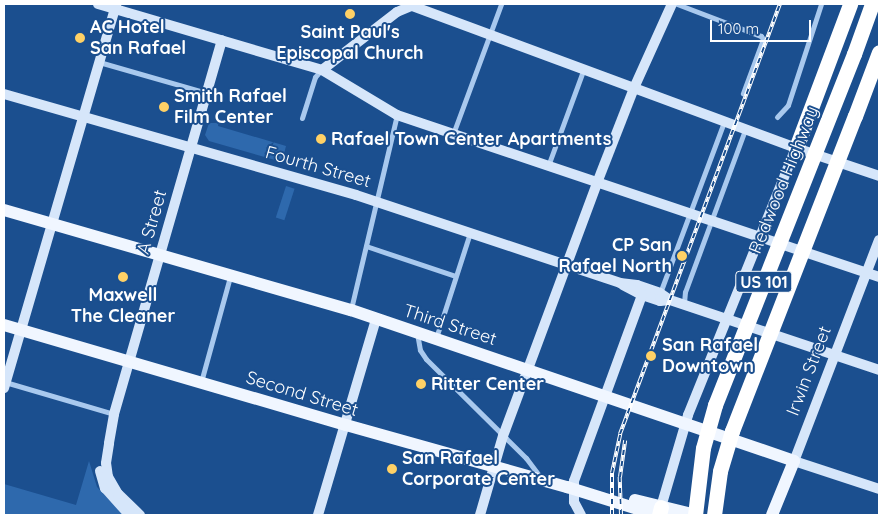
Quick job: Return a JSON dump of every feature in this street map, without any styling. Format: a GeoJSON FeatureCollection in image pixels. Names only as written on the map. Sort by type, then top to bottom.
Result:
{"type":"FeatureCollection","features":[{"type":"Feature","properties":{"kind":"highway"},"geometry":{"type":"LineString","coordinates":[[796,148],[850,4]]}},
{"type":"Feature","properties":{"kind":"highway","name":"Redwood Highway"},"geometry":{"type":"LineString","coordinates":[[695,515],[703,448],[715,405],[872,4]]}},
{"type":"Feature","properties":{"kind":"highway","name":"US 101"},"geometry":{"type":"LineString","coordinates":[[714,515],[720,471],[732,431],[856,116],[879,52]]}},
{"type":"Feature","properties":{"kind":"main road","name":"Third Street"},"geometry":{"type":"LineString","coordinates":[[4,210],[351,310],[686,422],[794,461]]}},
{"type":"Feature","properties":{"kind":"main road","name":"Second Street"},"geometry":{"type":"LineString","coordinates":[[4,325],[590,494],[610,493],[659,512],[695,515]]}},
{"type":"Feature","properties":{"kind":"main road","name":"Irwin Street"},"geometry":{"type":"LineString","coordinates":[[772,515],[794,461]]}},
{"type":"Feature","properties":{"kind":"street"},"geometry":{"type":"LineString","coordinates":[[98,4],[115,6],[322,70],[397,115],[879,277]]}},
{"type":"Feature","properties":{"kind":"street"},"geometry":{"type":"LineString","coordinates":[[453,135],[500,4]]}},
{"type":"Feature","properties":{"kind":"street"},"geometry":{"type":"LineString","coordinates":[[480,515],[493,466],[597,183],[634,88],[672,4]]}},
{"type":"Feature","properties":{"kind":"street"},"geometry":{"type":"LineString","coordinates":[[677,4],[759,35],[762,39],[743,93]]}},
{"type":"Feature","properties":{"kind":"street"},"geometry":{"type":"LineString","coordinates":[[778,117],[788,105],[821,4]]}},
{"type":"Feature","properties":{"kind":"street"},"geometry":{"type":"LineString","coordinates":[[302,118],[315,77],[392,16],[409,5],[490,33],[745,130],[879,176]]}},
{"type":"Feature","properties":{"kind":"street"},"geometry":{"type":"LineString","coordinates":[[114,414],[5,385],[115,6]]}},
{"type":"Feature","properties":{"kind":"street","name":"A Street"},"geometry":{"type":"LineString","coordinates":[[103,470],[103,441],[114,414],[222,40]]}},
{"type":"Feature","properties":{"kind":"street"},"geometry":{"type":"LineString","coordinates":[[99,62],[207,93]]}},
{"type":"Feature","properties":{"kind":"street"},"geometry":{"type":"LineString","coordinates":[[548,166],[584,68]]}},
{"type":"Feature","properties":{"kind":"street","name":"Fourth Street"},"geometry":{"type":"LineString","coordinates":[[4,94],[376,201],[620,283],[642,295],[660,301],[670,300],[684,303],[879,370]]}},
{"type":"Feature","properties":{"kind":"street"},"geometry":{"type":"LineString","coordinates":[[351,310],[397,115]]}},
{"type":"Feature","properties":{"kind":"street"},"geometry":{"type":"LineString","coordinates":[[660,293],[724,122]]}},
{"type":"Feature","properties":{"kind":"street"},"geometry":{"type":"LineString","coordinates":[[684,303],[685,292],[745,130]]}},
{"type":"Feature","properties":{"kind":"street"},"geometry":{"type":"LineString","coordinates":[[659,512],[686,422],[726,317],[796,148]]}},
{"type":"Feature","properties":{"kind":"street"},"geometry":{"type":"LineString","coordinates":[[436,339],[470,233]]}},
{"type":"Feature","properties":{"kind":"street","name":"Irwin Street"},"geometry":{"type":"LineString","coordinates":[[794,461],[879,240]]}},
{"type":"Feature","properties":{"kind":"street"},"geometry":{"type":"LineString","coordinates":[[366,246],[455,276]]}},
{"type":"Feature","properties":{"kind":"street"},"geometry":{"type":"LineString","coordinates":[[201,382],[230,276]]}},
{"type":"Feature","properties":{"kind":"street","name":"Fourth Street"},"geometry":{"type":"LineString","coordinates":[[620,283],[637,285],[660,293],[670,300]]}},
{"type":"Feature","properties":{"kind":"street"},"geometry":{"type":"LineString","coordinates":[[579,512],[572,488],[582,455],[642,295]]}},
{"type":"Feature","properties":{"kind":"street"},"geometry":{"type":"LineString","coordinates":[[318,515],[376,319]]}},
{"type":"Feature","properties":{"kind":"street"},"geometry":{"type":"LineString","coordinates":[[418,332],[420,350],[426,359],[532,464],[543,480]]}},
{"type":"Feature","properties":{"kind":"street","name":"Third Street"},"geometry":{"type":"LineString","coordinates":[[794,461],[879,489]]}},
{"type":"Feature","properties":{"kind":"street"},"geometry":{"type":"LineString","coordinates":[[103,470],[105,488],[129,515]]}},
{"type":"Feature","properties":{"kind":"street"},"geometry":{"type":"LineString","coordinates":[[103,470],[118,494],[140,515]]}},
{"type":"Feature","properties":{"kind":"shaded area"},"geometry":{"type":"Polygon","coordinates":[[[219,119],[218,126],[286,146],[282,162],[209,141],[205,135],[209,123],[216,123],[219,119]]]}},
{"type":"Feature","properties":{"kind":"shaded area"},"geometry":{"type":"Polygon","coordinates":[[[286,186],[295,189],[284,220],[276,217],[286,186]]]}},
{"type":"Feature","properties":{"kind":"shaded area"},"geometry":{"type":"Polygon","coordinates":[[[89,461],[97,487],[124,515],[4,515],[4,484],[76,505],[89,461]]]}},
{"type":"Feature","properties":{"kind":"railway"},"geometry":{"type":"LineString","coordinates":[[612,515],[612,473],[620,434],[780,4]]}},
{"type":"Feature","properties":{"kind":"railway"},"geometry":{"type":"LineString","coordinates":[[621,515],[620,477],[625,440]]}},
{"type":"Feature","properties":{"kind":"place","name":"Saint Paul's Episcopal Church"},"geometry":{"type":"Point","coordinates":[350,14]}},
{"type":"Feature","properties":{"kind":"place","name":"AC Hotel San Rafael"},"geometry":{"type":"Point","coordinates":[80,38]}},
{"type":"Feature","properties":{"kind":"place","name":"Smith Rafael Film Center"},"geometry":{"type":"Point","coordinates":[164,107]}},
{"type":"Feature","properties":{"kind":"place","name":"Rafael Town Center Apartments"},"geometry":{"type":"Point","coordinates":[321,139]}},
{"type":"Feature","properties":{"kind":"place","name":"CP San Rafael North"},"geometry":{"type":"Point","coordinates":[682,256]}},
{"type":"Feature","properties":{"kind":"place","name":"Maxwell The Cleaner"},"geometry":{"type":"Point","coordinates":[123,277]}},
{"type":"Feature","properties":{"kind":"place","name":"San Rafael Downtown"},"geometry":{"type":"Point","coordinates":[651,356]}},
{"type":"Feature","properties":{"kind":"place","name":"Ritter Center"},"geometry":{"type":"Point","coordinates":[421,384]}},
{"type":"Feature","properties":{"kind":"place","name":"San Rafael Corporate Center"},"geometry":{"type":"Point","coordinates":[392,469]}}]}
